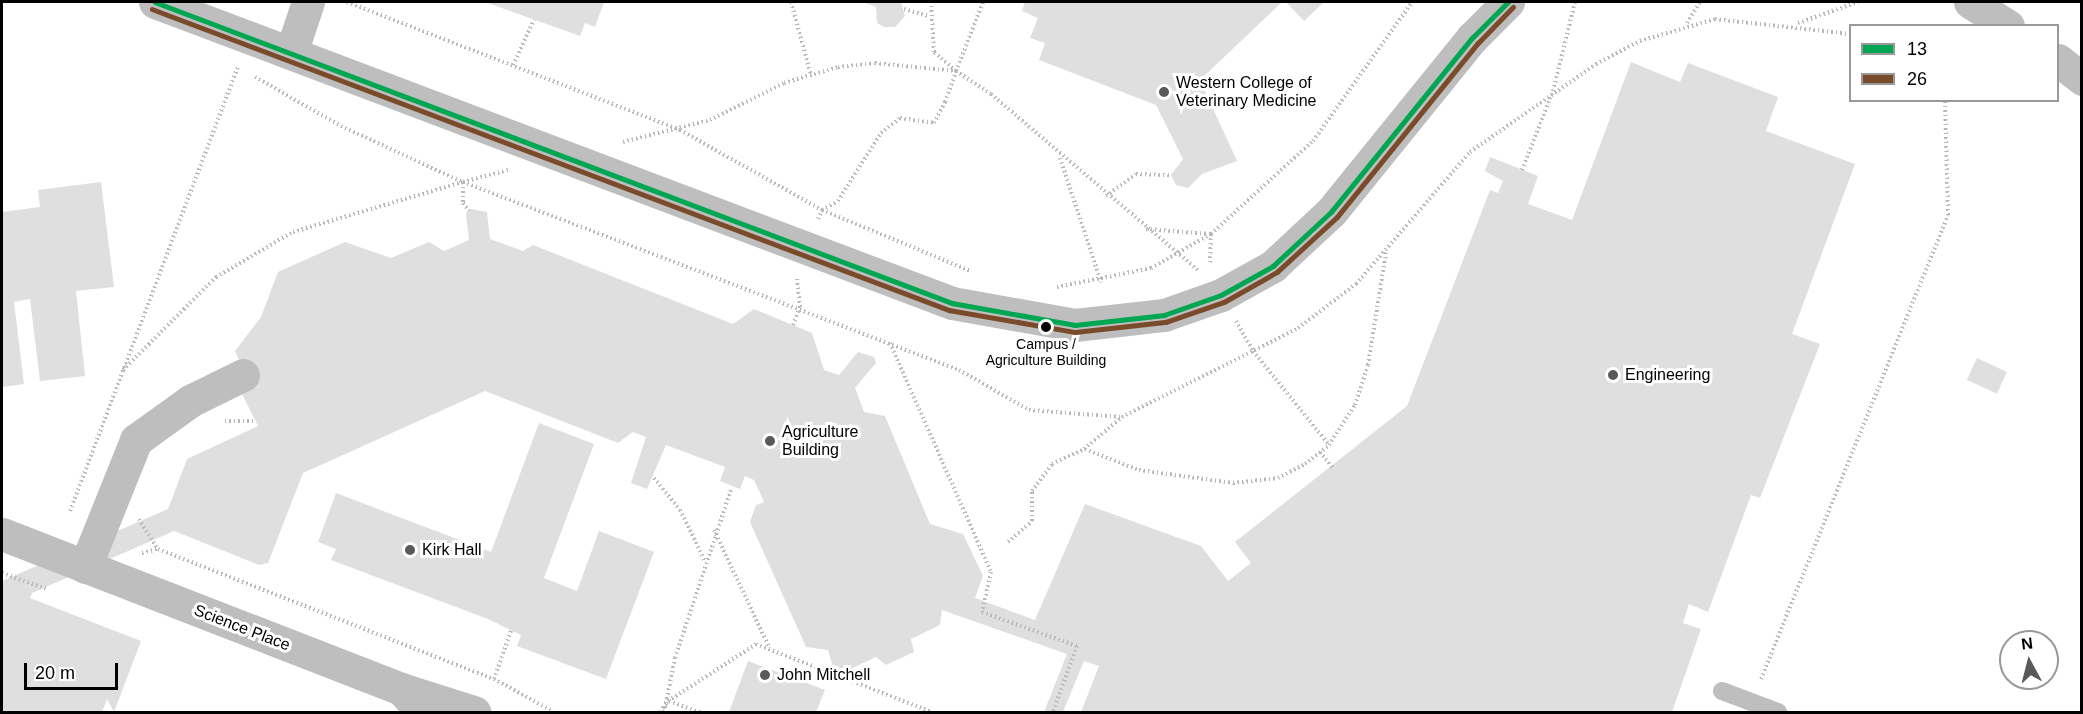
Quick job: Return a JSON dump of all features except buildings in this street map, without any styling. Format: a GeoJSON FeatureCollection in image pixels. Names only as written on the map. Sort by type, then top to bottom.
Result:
{"type":"FeatureCollection","features":[{"type":"Feature","properties":{"kind":"street"},"geometry":{"type":"LineString","coordinates":[[154,2],[243,52],[291,53],[986,312],[1068,325],[1117,324],[1273,266],[1301,242],[1508,2]]}},
{"type":"Feature","properties":{"kind":"street"},"geometry":{"type":"LineString","coordinates":[[291,53],[308,2]]}},
{"type":"Feature","properties":{"kind":"street"},"geometry":{"type":"LineString","coordinates":[[1970,2],[2005,24]]}},
{"type":"Feature","properties":{"kind":"street"},"geometry":{"type":"LineString","coordinates":[[2059,61],[2082,79]]}},
{"type":"Feature","properties":{"kind":"street"},"geometry":{"type":"LineString","coordinates":[[79,554],[136,440],[190,401],[243,375]]}},
{"type":"Feature","properties":{"kind":"street","name":"Science Place"},"geometry":{"type":"LineString","coordinates":[[2,534],[79,554],[400,688],[474,712]]}},
{"type":"Feature","properties":{"kind":"street","name":"Science Place"},"geometry":{"type":"LineString","coordinates":[[400,688],[422,712]]}},
{"type":"Feature","properties":{"kind":"lane"},"geometry":{"type":"LineString","coordinates":[[1722,691],[1778,712]]}},
{"type":"Feature","properties":{"kind":"path"},"geometry":{"type":"LineString","coordinates":[[347,2],[680,130],[822,210],[983,274]]}},
{"type":"Feature","properties":{"kind":"path"},"geometry":{"type":"LineString","coordinates":[[791,2],[811,75]]}},
{"type":"Feature","properties":{"kind":"path"},"geometry":{"type":"LineString","coordinates":[[931,2],[929,16],[934,52],[956,71],[991,94],[1060,157],[1216,287],[1253,351],[1329,445]]}},
{"type":"Feature","properties":{"kind":"path"},"geometry":{"type":"LineString","coordinates":[[822,210],[838,201],[881,133],[900,118],[934,123],[984,2]]}},
{"type":"Feature","properties":{"kind":"path"},"geometry":{"type":"LineString","coordinates":[[1048,286],[1101,282],[1178,256],[1211,234],[1313,141],[1412,2]]}},
{"type":"Feature","properties":{"kind":"path"},"geometry":{"type":"LineString","coordinates":[[1522,170],[1553,91],[1575,2]]}},
{"type":"Feature","properties":{"kind":"path"},"geometry":{"type":"LineString","coordinates":[[1686,24],[1700,2]]}},
{"type":"Feature","properties":{"kind":"path"},"geometry":{"type":"LineString","coordinates":[[1794,24],[1858,2]]}},
{"type":"Feature","properties":{"kind":"path"},"geometry":{"type":"LineString","coordinates":[[904,9],[929,16]]}},
{"type":"Feature","properties":{"kind":"path"},"geometry":{"type":"LineString","coordinates":[[1008,542],[1032,521],[1032,490],[1052,464],[1084,449],[1122,417],[1306,322],[1356,284],[1386,251],[1435,187],[1470,152],[1553,91],[1640,40],[1686,24],[1745,19],[1794,24],[1849,34]]}},
{"type":"Feature","properties":{"kind":"path"},"geometry":{"type":"LineString","coordinates":[[513,65],[534,20]]}},
{"type":"Feature","properties":{"kind":"path"},"geometry":{"type":"LineString","coordinates":[[47,589],[79,554],[122,371],[243,52],[340,126],[463,182],[959,370],[1029,411],[1122,417]]}},
{"type":"Feature","properties":{"kind":"path"},"geometry":{"type":"LineString","coordinates":[[122,371],[216,277],[293,232],[463,182],[566,155],[680,130],[811,75],[875,63],[956,71]]}},
{"type":"Feature","properties":{"kind":"path"},"geometry":{"type":"LineString","coordinates":[[1752,702],[1948,215],[1945,102]]}},
{"type":"Feature","properties":{"kind":"path"},"geometry":{"type":"LineString","coordinates":[[1060,157],[1101,282]]}},
{"type":"Feature","properties":{"kind":"path"},"geometry":{"type":"LineString","coordinates":[[1106,196],[1136,174],[1172,175]]}},
{"type":"Feature","properties":{"kind":"path"},"geometry":{"type":"LineString","coordinates":[[463,182],[462,202],[469,211]]}},
{"type":"Feature","properties":{"kind":"path"},"geometry":{"type":"LineString","coordinates":[[1145,229],[1211,234]]}},
{"type":"Feature","properties":{"kind":"path"},"geometry":{"type":"LineString","coordinates":[[1211,234],[1216,287]]}},
{"type":"Feature","properties":{"kind":"path"},"geometry":{"type":"LineString","coordinates":[[1084,449],[1139,470],[1233,483],[1278,478],[1320,452],[1329,445],[1355,405],[1368,365],[1386,251]]}},
{"type":"Feature","properties":{"kind":"path"},"geometry":{"type":"LineString","coordinates":[[890,343],[991,572],[981,612],[1077,646],[1053,712]]}},
{"type":"Feature","properties":{"kind":"path"},"geometry":{"type":"LineString","coordinates":[[1320,452],[1333,468]]}},
{"type":"Feature","properties":{"kind":"path"},"geometry":{"type":"LineString","coordinates":[[654,478],[685,519],[706,563]]}},
{"type":"Feature","properties":{"kind":"path"},"geometry":{"type":"LineString","coordinates":[[662,712],[668,701],[675,658],[706,563],[714,530],[732,487]]}},
{"type":"Feature","properties":{"kind":"path"},"geometry":{"type":"LineString","coordinates":[[714,530],[769,648]]}},
{"type":"Feature","properties":{"kind":"path"},"geometry":{"type":"LineString","coordinates":[[79,554],[138,554],[158,549],[494,679],[554,712]]}},
{"type":"Feature","properties":{"kind":"path"},"geometry":{"type":"LineString","coordinates":[[494,679],[511,631]]}},
{"type":"Feature","properties":{"kind":"path"},"geometry":{"type":"LineString","coordinates":[[668,701],[744,649],[769,648],[931,712]]}},
{"type":"Feature","properties":{"kind":"path"},"geometry":{"type":"LineString","coordinates":[[668,701],[700,712]]}},
{"type":"Feature","properties":{"kind":"transit line","name":"13"},"geometry":{"type":"LineString","coordinates":[[155,2],[952,303],[1075,325],[1164,315],[1221,295],[1273,266],[1331,212],[1472,38],[1508,2]]}},
{"type":"Feature","properties":{"kind":"transit line","name":"26"},"geometry":{"type":"LineString","coordinates":[[152,9],[949,310],[1075,332],[1166,322],[1224,302],[1277,272],[1337,217],[1478,43],[1513,7]]}},
{"type":"Feature","properties":{"kind":"place","name":"Western College of Veterinary Medicine"},"geometry":{"type":"Point","coordinates":[1164,92]}},
{"type":"Feature","properties":{"kind":"place","name":"Campus / Agriculture Building"},"geometry":{"type":"Point","coordinates":[1046,327]}},
{"type":"Feature","properties":{"kind":"place","name":"Engineering"},"geometry":{"type":"Point","coordinates":[1613,375]}},
{"type":"Feature","properties":{"kind":"place","name":"Agriculture Building"},"geometry":{"type":"Point","coordinates":[770,441]}},
{"type":"Feature","properties":{"kind":"place","name":"Kirk Hall"},"geometry":{"type":"Point","coordinates":[410,550]}},
{"type":"Feature","properties":{"kind":"place","name":"John Mitchell"},"geometry":{"type":"Point","coordinates":[765,675]}}]}
